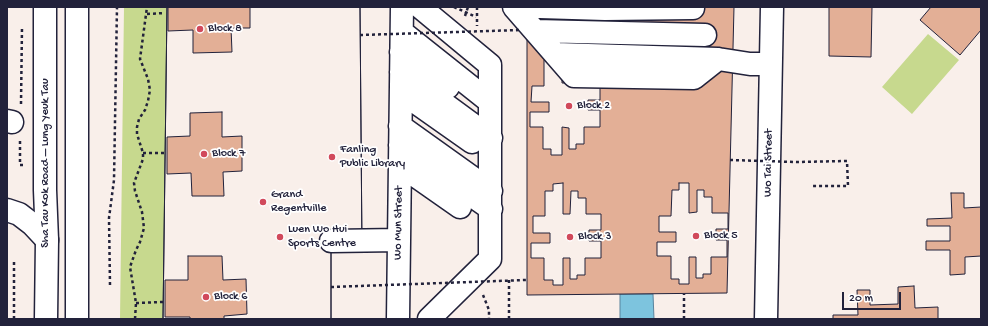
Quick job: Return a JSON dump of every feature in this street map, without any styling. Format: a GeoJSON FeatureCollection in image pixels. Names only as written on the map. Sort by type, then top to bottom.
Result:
{"type":"FeatureCollection","features":[{"type":"Feature","properties":{"kind":"street","name":"Sha Tau Kok Road – Lung Yeuk Tau"},"geometry":{"type":"LineString","coordinates":[[45,7],[45,190],[47,240],[46,319]]}},
{"type":"Feature","properties":{"kind":"street"},"geometry":{"type":"LineString","coordinates":[[77,7],[77,319]]}},
{"type":"Feature","properties":{"kind":"street"},"geometry":{"type":"LineString","coordinates":[[514,7],[528,31],[555,54],[718,59],[760,64]]}},
{"type":"Feature","properties":{"kind":"street"},"geometry":{"type":"LineString","coordinates":[[540,7],[605,9],[693,8],[718,59]]}},
{"type":"Feature","properties":{"kind":"street","name":"Wo Tai Street"},"geometry":{"type":"LineString","coordinates":[[756,319],[761,7]]}},
{"type":"Feature","properties":{"kind":"street","name":"Wo Tai Street"},"geometry":{"type":"LineString","coordinates":[[766,319],[772,7]]}},
{"type":"Feature","properties":{"kind":"street"},"geometry":{"type":"LineString","coordinates":[[528,31],[705,34]]}},
{"type":"Feature","properties":{"kind":"street"},"geometry":{"type":"LineString","coordinates":[[404,39],[491,120]]}},
{"type":"Feature","properties":{"kind":"street"},"geometry":{"type":"LineString","coordinates":[[404,39],[491,120]]}},
{"type":"Feature","properties":{"kind":"street"},"geometry":{"type":"LineString","coordinates":[[404,39],[491,120],[490,259],[429,319]]}},
{"type":"Feature","properties":{"kind":"street","name":"Wo Mun Street"},"geometry":{"type":"LineString","coordinates":[[398,319],[400,145],[404,39]]}},
{"type":"Feature","properties":{"kind":"street"},"geometry":{"type":"LineString","coordinates":[[400,145],[491,209]]}},
{"type":"Feature","properties":{"kind":"street"},"geometry":{"type":"LineString","coordinates":[[400,145],[491,209]]}},
{"type":"Feature","properties":{"kind":"street"},"geometry":{"type":"LineString","coordinates":[[7,210],[19,214],[32,224],[47,240]]}},
{"type":"Feature","properties":{"kind":"street"},"geometry":{"type":"LineString","coordinates":[[331,240],[399,240]]}},
{"type":"Feature","properties":{"kind":"path"},"geometry":{"type":"LineString","coordinates":[[110,285],[109,218],[114,180],[117,7]]}},
{"type":"Feature","properties":{"kind":"path"},"geometry":{"type":"LineString","coordinates":[[136,319],[136,303],[130,266],[144,228],[142,212],[135,192],[134,183],[143,159],[143,153],[137,134],[137,127],[139,119],[145,110],[150,90],[148,79],[140,59],[147,7]]}},
{"type":"Feature","properties":{"kind":"path"},"geometry":{"type":"LineString","coordinates":[[454,7],[476,17]]}},
{"type":"Feature","properties":{"kind":"path"},"geometry":{"type":"LineString","coordinates":[[476,7],[477,31]]}},
{"type":"Feature","properties":{"kind":"path"},"geometry":{"type":"LineString","coordinates":[[146,14],[165,13]]}},
{"type":"Feature","properties":{"kind":"path"},"geometry":{"type":"LineString","coordinates":[[20,166],[15,121],[22,21]]}},
{"type":"Feature","properties":{"kind":"path"},"geometry":{"type":"LineString","coordinates":[[360,35],[477,31],[528,31]]}},
{"type":"Feature","properties":{"kind":"path"},"geometry":{"type":"LineString","coordinates":[[143,153],[165,153]]}},
{"type":"Feature","properties":{"kind":"path"},"geometry":{"type":"LineString","coordinates":[[730,160],[796,162],[847,161],[848,186],[812,186]]}},
{"type":"Feature","properties":{"kind":"path"},"geometry":{"type":"LineString","coordinates":[[14,261],[14,319]]}},
{"type":"Feature","properties":{"kind":"path"},"geometry":{"type":"LineString","coordinates":[[509,280],[509,319]]}},
{"type":"Feature","properties":{"kind":"path"},"geometry":{"type":"LineString","coordinates":[[331,287],[526,280]]}},
{"type":"Feature","properties":{"kind":"path"},"geometry":{"type":"LineString","coordinates":[[481,289],[489,310],[489,319]]}},
{"type":"Feature","properties":{"kind":"path"},"geometry":{"type":"LineString","coordinates":[[684,294],[684,319]]}},
{"type":"Feature","properties":{"kind":"path"},"geometry":{"type":"LineString","coordinates":[[136,303],[163,302]]}},
{"type":"Feature","properties":{"kind":"green space"},"geometry":{"type":"Polygon","coordinates":[[[124,7],[167,7],[163,319],[120,319],[124,7]]]}},
{"type":"Feature","properties":{"kind":"green space"},"geometry":{"type":"Polygon","coordinates":[[[928,34],[959,60],[912,114],[882,87],[928,34]]]}},
{"type":"Feature","properties":{"kind":"water"},"geometry":{"type":"Polygon","coordinates":[[[620,294],[653,294],[654,319],[620,319],[620,294]]]}},
{"type":"Feature","properties":{"kind":"building","name":"Grand Regentville"},"geometry":{"type":"Polygon","coordinates":[[[167,7],[360,7],[362,251],[331,252],[331,319],[163,319],[167,7]]]}},
{"type":"Feature","properties":{"kind":"building","name":"Grand Regentville"},"geometry":{"type":"Polygon","coordinates":[[[167,7],[360,7],[362,251],[331,252],[331,319],[163,319],[167,7]]]}},
{"type":"Feature","properties":{"kind":"building","name":"Block 8"},"geometry":{"type":"Polygon","coordinates":[[[168,7],[250,7],[250,28],[231,28],[232,52],[193,53],[193,30],[168,31],[168,7]]]}},
{"type":"Feature","properties":{"kind":"building"},"geometry":{"type":"Polygon","coordinates":[[[527,7],[734,7],[727,293],[527,295],[527,7]]]}},
{"type":"Feature","properties":{"kind":"building"},"geometry":{"type":"Polygon","coordinates":[[[829,7],[872,7],[871,57],[829,56],[829,7]]]}},
{"type":"Feature","properties":{"kind":"building"},"geometry":{"type":"Polygon","coordinates":[[[931,7],[981,7],[981,30],[960,55],[920,20],[931,7]]]}},
{"type":"Feature","properties":{"kind":"building","name":"Block 2"},"geometry":{"type":"Polygon","coordinates":[[[562,53],[562,83],[600,83],[600,100],[588,100],[588,110],[600,110],[600,127],[584,127],[584,144],[576,144],[576,149],[569,149],[569,128],[562,127],[562,155],[551,155],[551,149],[543,149],[543,127],[530,127],[530,112],[549,112],[549,102],[531,102],[532,86],[544,86],[544,60],[552,60],[562,53]]]}},
{"type":"Feature","properties":{"kind":"building","name":"Block 7"},"geometry":{"type":"Polygon","coordinates":[[[222,112],[222,137],[242,136],[242,171],[223,172],[224,196],[192,196],[191,173],[167,174],[167,137],[190,136],[190,113],[222,112]]]}},
{"type":"Feature","properties":{"kind":"building","name":"Block 3"},"geometry":{"type":"Polygon","coordinates":[[[563,183],[563,214],[570,214],[571,191],[578,191],[578,198],[586,198],[586,214],[601,214],[601,230],[589,230],[589,241],[601,241],[601,258],[585,258],[585,275],[577,275],[577,279],[570,279],[570,258],[563,258],[563,285],[553,285],[553,280],[544,280],[544,258],[531,258],[531,243],[550,243],[550,233],[533,233],[533,216],[545,216],[545,191],[553,191],[553,184],[563,183]]]}},
{"type":"Feature","properties":{"kind":"building","name":"Block 5"},"geometry":{"type":"Polygon","coordinates":[[[679,183],[689,183],[689,213],[697,212],[697,190],[704,190],[704,197],[712,197],[712,213],[728,213],[728,229],[716,229],[716,240],[727,240],[727,257],[711,257],[711,274],[703,274],[703,278],[696,278],[696,257],[689,257],[689,284],[679,284],[679,279],[671,279],[671,256],[657,256],[657,242],[676,242],[676,232],[659,232],[659,216],[671,216],[672,190],[679,190],[679,183]]]}},
{"type":"Feature","properties":{"kind":"building"},"geometry":{"type":"Polygon","coordinates":[[[951,193],[964,193],[964,208],[981,207],[981,256],[965,257],[965,274],[950,275],[950,250],[926,250],[926,241],[950,241],[950,226],[927,226],[927,219],[952,218],[951,193]]]}},
{"type":"Feature","properties":{"kind":"building","name":"Block 6"},"geometry":{"type":"Polygon","coordinates":[[[188,256],[222,256],[223,280],[246,279],[247,314],[224,316],[224,319],[165,317],[165,280],[188,280],[188,256]]]}},
{"type":"Feature","properties":{"kind":"building"},"geometry":{"type":"Polygon","coordinates":[[[914,286],[915,308],[938,307],[938,319],[833,319],[833,315],[858,315],[857,290],[870,290],[870,305],[898,304],[898,287],[914,286]]]}},
{"type":"Feature","properties":{"kind":"place","name":"Block 8"},"geometry":{"type":"Point","coordinates":[200,29]}},
{"type":"Feature","properties":{"kind":"place","name":"Block 2"},"geometry":{"type":"Point","coordinates":[569,106]}},
{"type":"Feature","properties":{"kind":"place","name":"Block 7"},"geometry":{"type":"Point","coordinates":[204,154]}},
{"type":"Feature","properties":{"kind":"place","name":"Fanling Public Library"},"geometry":{"type":"Point","coordinates":[332,157]}},
{"type":"Feature","properties":{"kind":"place","name":"Grand Regentville"},"geometry":{"type":"Point","coordinates":[263,202]}},
{"type":"Feature","properties":{"kind":"place","name":"Block 5"},"geometry":{"type":"Point","coordinates":[696,236]}},
{"type":"Feature","properties":{"kind":"place","name":"Luen Wo Hui Sports Centre"},"geometry":{"type":"Point","coordinates":[280,237]}},
{"type":"Feature","properties":{"kind":"place","name":"Block 3"},"geometry":{"type":"Point","coordinates":[570,237]}},
{"type":"Feature","properties":{"kind":"place","name":"Block 6"},"geometry":{"type":"Point","coordinates":[206,297]}}]}
